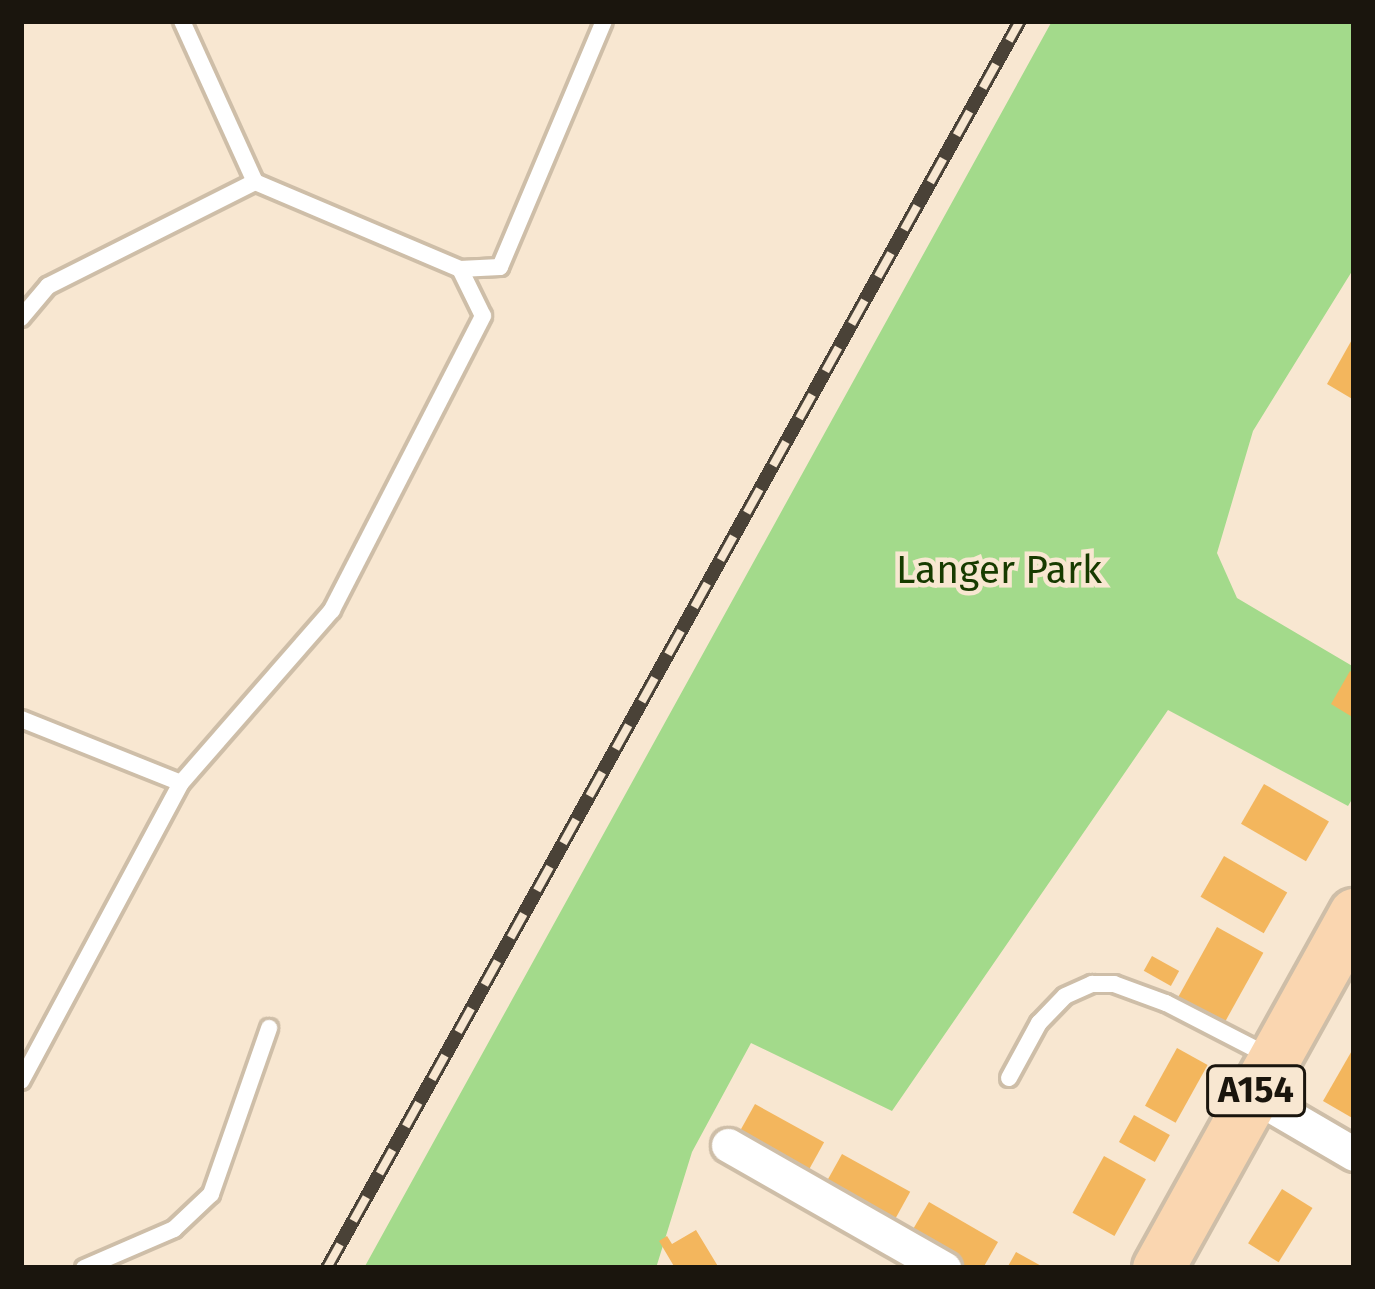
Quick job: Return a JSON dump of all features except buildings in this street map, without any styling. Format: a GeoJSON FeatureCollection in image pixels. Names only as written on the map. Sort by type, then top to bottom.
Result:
{"type":"FeatureCollection","features":[{"type":"Feature","properties":{"kind":"main road","name":"A154"},"geometry":{"type":"LineString","coordinates":[[1158,1268],[1354,914]]}},
{"type":"Feature","properties":{"kind":"street"},"geometry":{"type":"LineString","coordinates":[[1263,1077],[1354,1154]]}},
{"type":"Feature","properties":{"kind":"street"},"geometry":{"type":"LineString","coordinates":[[728,1145],[944,1268]]}},
{"type":"Feature","properties":{"kind":"lane"},"geometry":{"type":"LineString","coordinates":[[182,21],[255,182],[460,269],[500,267],[604,21]]}},
{"type":"Feature","properties":{"kind":"lane"},"geometry":{"type":"LineString","coordinates":[[21,318],[49,286],[255,182]]}},
{"type":"Feature","properties":{"kind":"lane"},"geometry":{"type":"LineString","coordinates":[[21,1081],[181,783],[332,610],[483,316],[460,269]]}},
{"type":"Feature","properties":{"kind":"lane"},"geometry":{"type":"LineString","coordinates":[[21,719],[181,783]]}},
{"type":"Feature","properties":{"kind":"lane"},"geometry":{"type":"LineString","coordinates":[[1009,1078],[1039,1023],[1065,997],[1092,984],[1114,984],[1166,1003],[1263,1077]]}},
{"type":"Feature","properties":{"kind":"lane"},"geometry":{"type":"LineString","coordinates":[[83,1268],[175,1229],[211,1194],[269,1028]]}},
{"type":"Feature","properties":{"kind":"green space","name":"Langer Park"},"geometry":{"type":"Polygon","coordinates":[[[1052,21],[1354,21],[1354,268],[1253,431],[1217,553],[1237,598],[1354,667],[1354,796],[1348,806],[1168,710],[892,1111],[751,1043],[692,1152],[656,1268],[364,1268],[1052,21]]]}},
{"type":"Feature","properties":{"kind":"railway"},"geometry":{"type":"LineString","coordinates":[[327,1268],[1020,21]]}}]}
